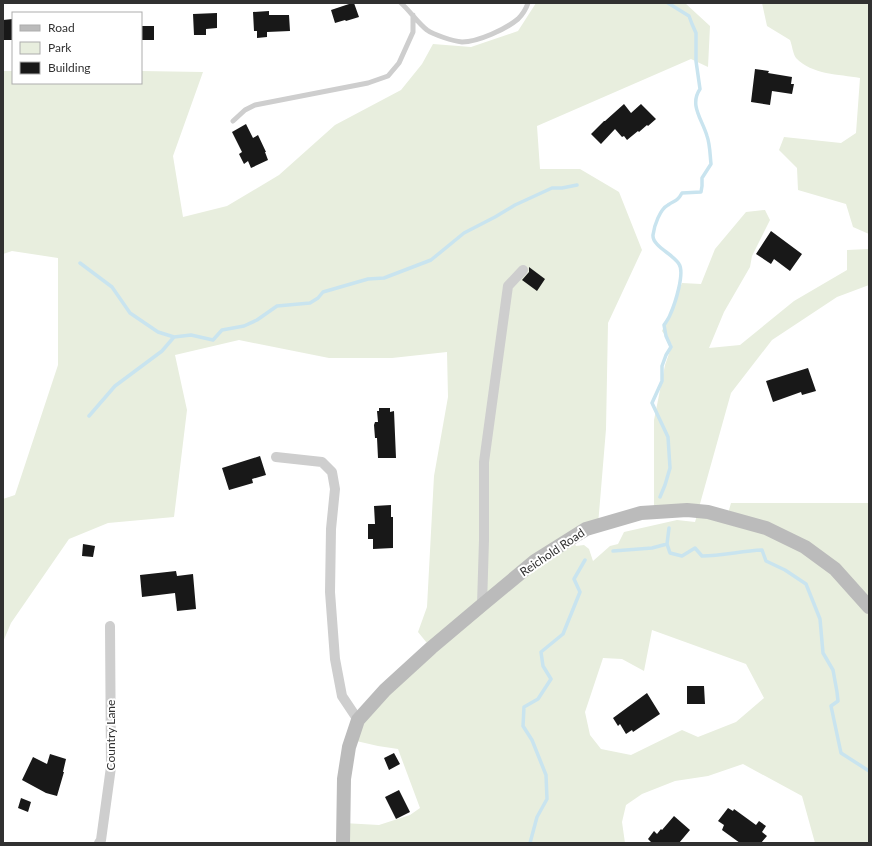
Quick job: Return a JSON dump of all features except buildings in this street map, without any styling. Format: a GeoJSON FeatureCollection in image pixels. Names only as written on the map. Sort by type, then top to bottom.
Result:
{"type":"FeatureCollection","features":[{"type":"Feature","properties":{"kind":"street"},"geometry":{"type":"LineString","coordinates":[[482,605],[484,462],[508,286],[523,270]]}},
{"type":"Feature","properties":{"kind":"street"},"geometry":{"type":"LineString","coordinates":[[276,457],[322,462],[332,472],[335,489],[331,529],[330,592],[335,659],[342,696],[358,720]]}},
{"type":"Feature","properties":{"kind":"street","name":"Reichold Road"},"geometry":{"type":"LineString","coordinates":[[343,843],[344,779],[349,747],[358,720],[386,690],[431,648],[482,605],[535,561],[586,529],[641,513],[687,510],[708,512],[766,528],[805,547],[835,569],[869,607]]}},
{"type":"Feature","properties":{"kind":"street","name":"Country Lane"},"geometry":{"type":"LineString","coordinates":[[99,843],[101,840],[111,767],[110,626]]}},
{"type":"Feature","properties":{"kind":"lane"},"geometry":{"type":"LineString","coordinates":[[401,3],[427,30],[450,40],[462,42],[474,40],[499,31],[518,18],[525,10],[528,3]]}},
{"type":"Feature","properties":{"kind":"lane"},"geometry":{"type":"LineString","coordinates":[[233,121],[245,110],[255,105],[368,83],[388,76],[399,63],[413,32],[413,15]]}},
{"type":"Feature","properties":{"kind":"green space"},"geometry":{"type":"Polygon","coordinates":[[[536,3],[685,3],[710,26],[708,67],[691,59],[537,126],[540,169],[580,169],[619,192],[642,250],[608,323],[606,429],[598,525],[572,537],[576,546],[584,545],[589,549],[593,561],[610,546],[618,544],[624,532],[677,520],[695,522],[698,512],[654,513],[654,420],[665,365],[672,345],[662,331],[682,283],[701,284],[715,249],[746,212],[765,210],[770,220],[752,256],[750,267],[724,312],[709,348],[740,345],[794,301],[847,270],[847,250],[869,249],[869,285],[837,297],[772,340],[731,393],[698,511],[727,517],[731,503],[869,503],[869,843],[815,843],[802,796],[743,764],[708,776],[675,781],[642,794],[626,805],[622,822],[625,843],[343,843],[343,823],[379,825],[410,815],[420,808],[398,749],[352,740],[359,720],[431,648],[418,632],[427,607],[434,476],[448,397],[447,352],[392,358],[329,358],[239,340],[175,355],[187,410],[174,517],[108,523],[69,539],[11,623],[3,642],[3,499],[15,495],[58,365],[58,258],[12,251],[3,254],[3,71],[12,71],[12,84],[142,84],[142,71],[203,72],[173,156],[183,217],[227,206],[279,175],[335,125],[401,90],[422,64],[433,44],[471,47],[518,31],[536,3]],[[652,630],[644,671],[622,659],[603,658],[585,712],[590,735],[601,749],[631,755],[682,730],[698,737],[736,722],[764,698],[746,664],[652,630]]]}},
{"type":"Feature","properties":{"kind":"green space"},"geometry":{"type":"Polygon","coordinates":[[[762,3],[869,3],[869,234],[853,227],[846,204],[798,190],[797,168],[779,150],[784,137],[841,143],[856,133],[860,78],[826,73],[802,64],[795,56],[790,40],[767,26],[762,3]]]}},
{"type":"Feature","properties":{"kind":"waterway"},"geometry":{"type":"LineString","coordinates":[[660,497],[670,468],[668,437],[652,403],[662,381],[662,366],[671,347],[666,336],[664,325],[670,316],[679,289],[681,268],[676,260],[656,243],[653,235],[658,218],[665,207],[677,199],[682,193],[701,192],[702,178],[711,164],[708,139],[696,106],[697,95],[700,89],[696,61],[696,33],[689,16],[668,3]]}},
{"type":"Feature","properties":{"kind":"waterway"},"geometry":{"type":"LineString","coordinates":[[80,263],[112,287],[130,313],[158,332],[174,337],[191,335],[213,340],[222,330],[244,326],[257,320],[277,306],[310,303],[318,298],[323,292],[368,279],[384,278],[431,260],[464,233],[515,205],[552,188],[577,185]]}},
{"type":"Feature","properties":{"kind":"waterway"},"geometry":{"type":"LineString","coordinates":[[89,416],[115,386],[162,351],[174,337]]}},
{"type":"Feature","properties":{"kind":"waterway"},"geometry":{"type":"LineString","coordinates":[[669,528],[667,544],[670,553],[682,556],[695,548],[702,556],[762,550],[766,561],[785,570],[806,584],[820,619],[823,653],[833,670],[838,701],[831,706],[841,753],[869,771]]}},
{"type":"Feature","properties":{"kind":"waterway"},"geometry":{"type":"LineString","coordinates":[[613,551],[652,548],[667,544]]}},
{"type":"Feature","properties":{"kind":"waterway"},"geometry":{"type":"LineString","coordinates":[[530,843],[537,817],[547,799],[546,775],[532,740],[523,726],[524,707],[538,699],[551,679],[543,666],[541,652],[563,634],[580,592],[574,579],[585,560]]}}]}
